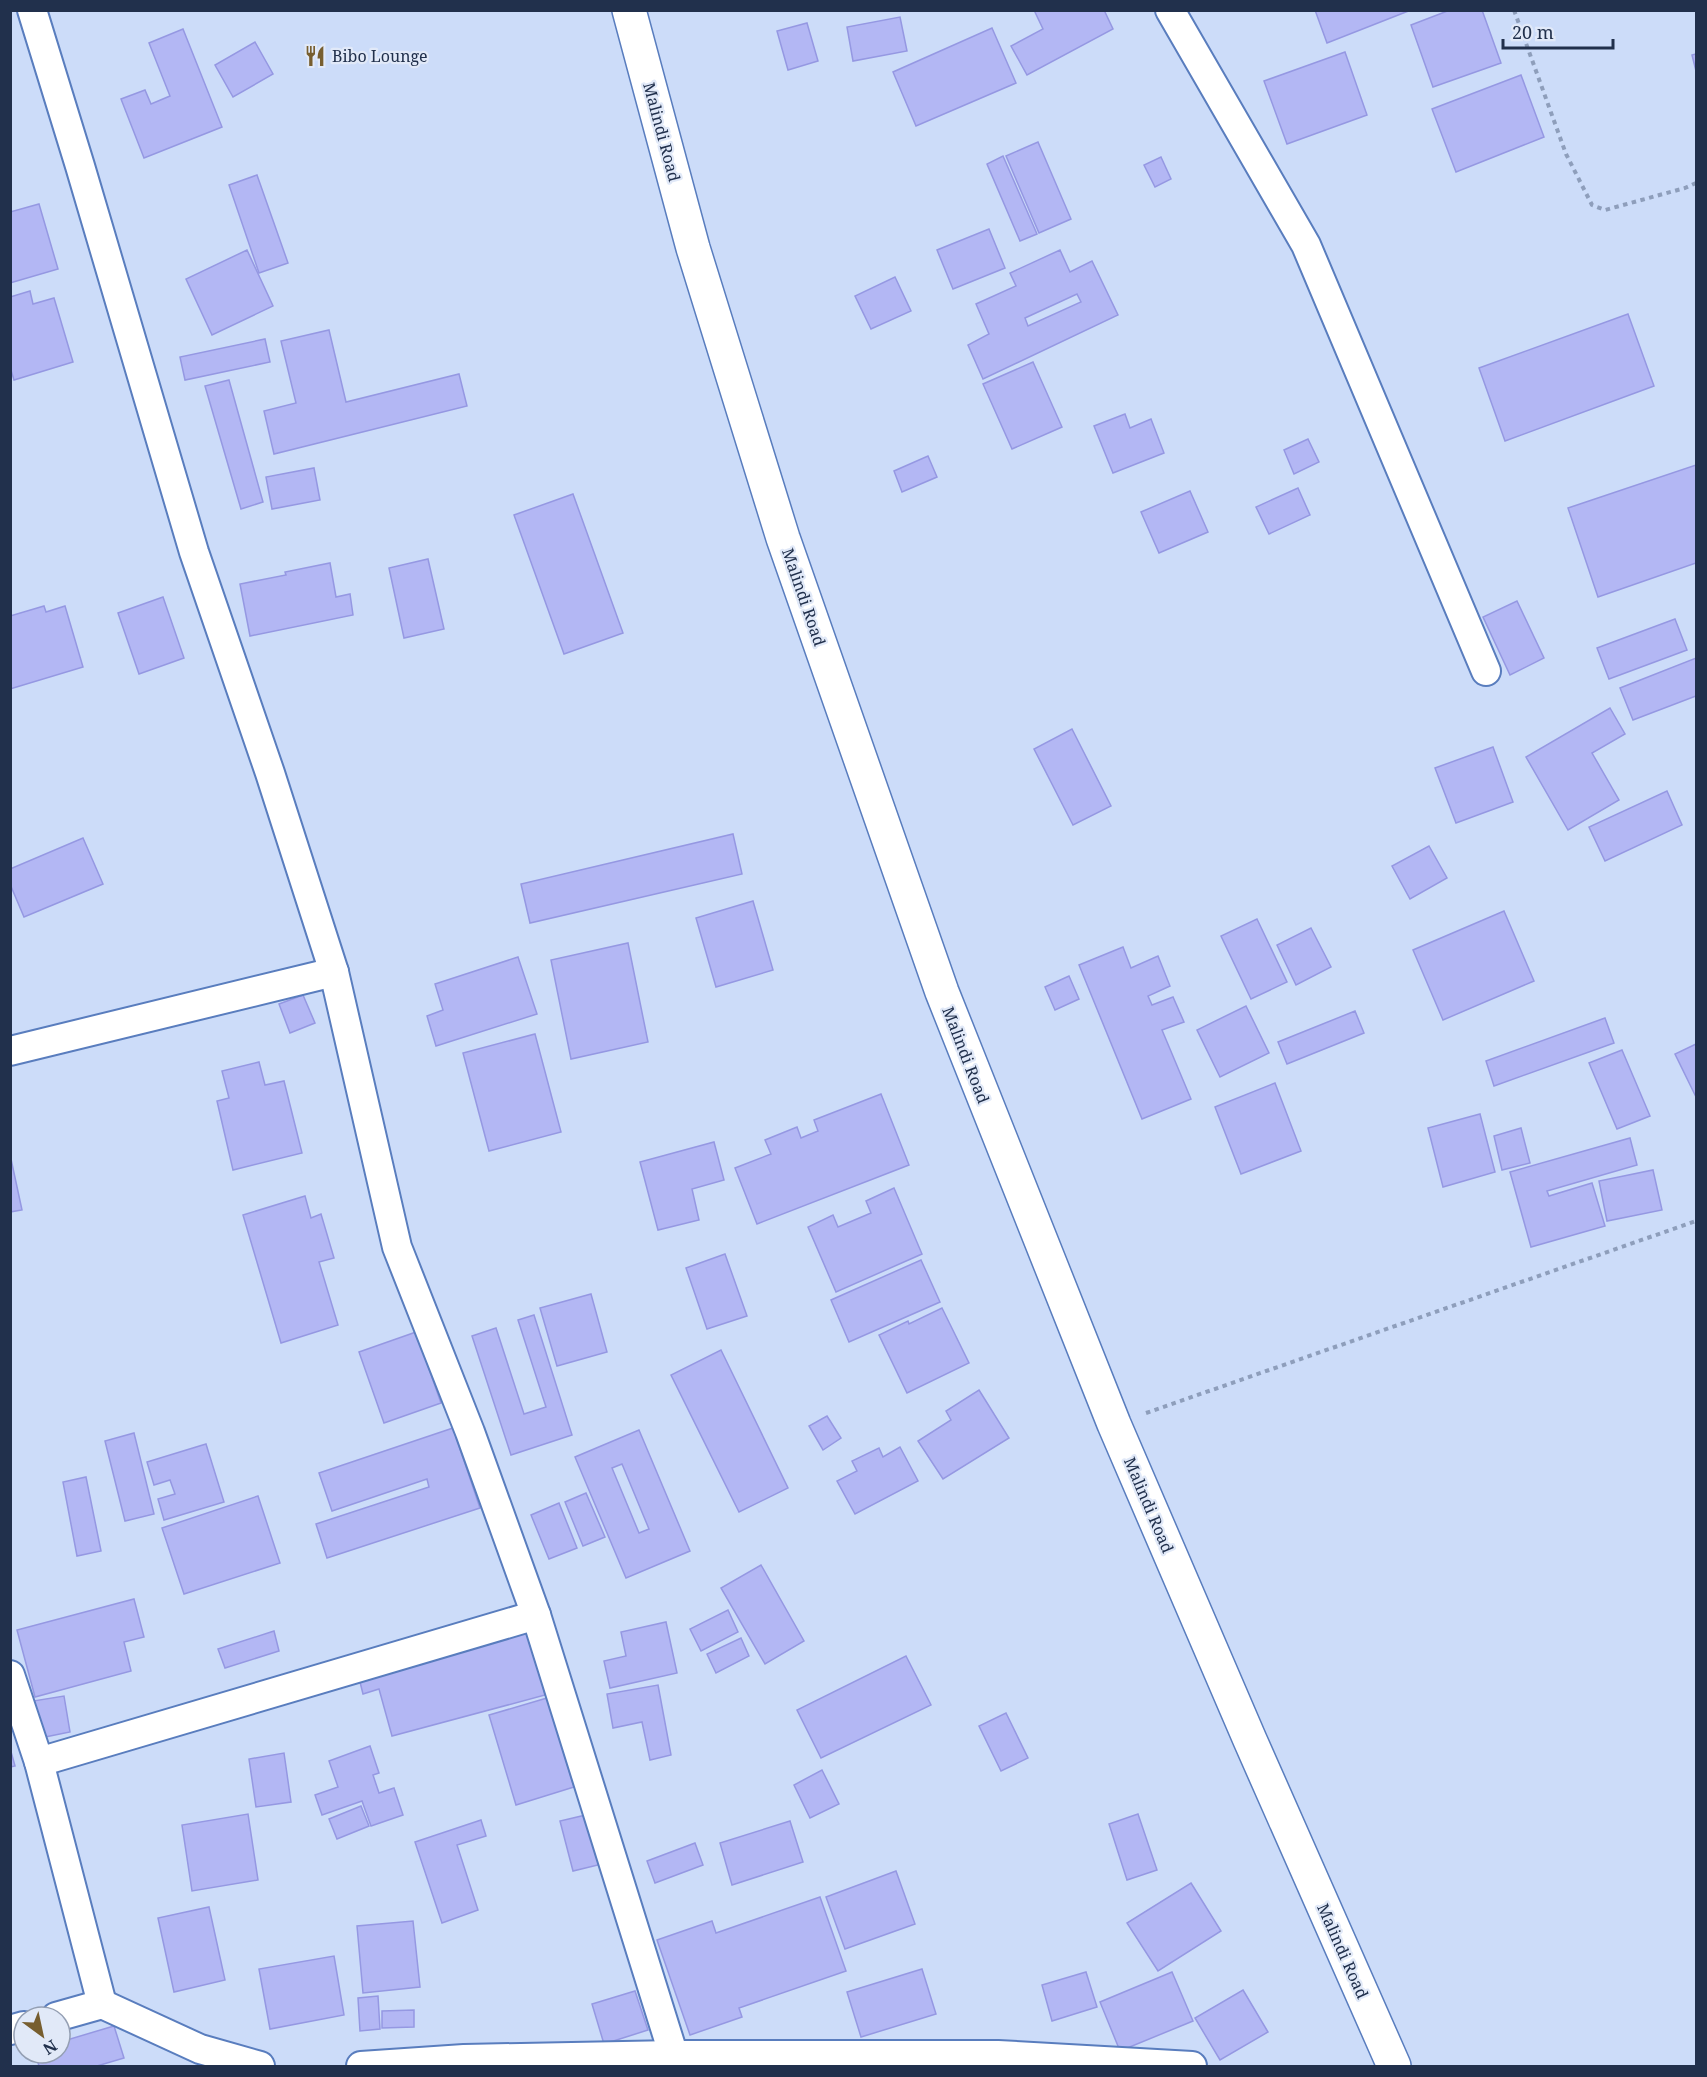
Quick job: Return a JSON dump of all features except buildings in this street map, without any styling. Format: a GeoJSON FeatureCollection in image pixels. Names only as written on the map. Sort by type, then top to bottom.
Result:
{"type":"FeatureCollection","features":[{"type":"Feature","properties":{"kind":"highway","name":"Malindi Road"},"geometry":{"type":"LineString","coordinates":[[629,10],[693,248],[783,538],[942,992],[1114,1424],[1394,2067]]}},
{"type":"Feature","properties":{"kind":"street"},"geometry":{"type":"LineString","coordinates":[[32,10],[84,177],[194,552],[270,773],[334,972],[398,1247],[470,1432],[536,1615],[675,2061]]}},
{"type":"Feature","properties":{"kind":"street"},"geometry":{"type":"LineString","coordinates":[[1170,10],[1306,245],[1486,671]]}},
{"type":"Feature","properties":{"kind":"street"},"geometry":{"type":"LineString","coordinates":[[10,1051],[334,972]]}},
{"type":"Feature","properties":{"kind":"street"},"geometry":{"type":"LineString","coordinates":[[39,1762],[536,1615]]}},
{"type":"Feature","properties":{"kind":"street"},"geometry":{"type":"LineString","coordinates":[[10,1675],[39,1762],[102,2004]]}},
{"type":"Feature","properties":{"kind":"street"},"geometry":{"type":"LineString","coordinates":[[72,2012],[102,2004],[200,2049],[260,2067]]}},
{"type":"Feature","properties":{"kind":"street"},"geometry":{"type":"LineString","coordinates":[[361,2067],[464,2059],[675,2061],[998,2055],[1192,2067]]}},
{"type":"Feature","properties":{"kind":"path"},"geometry":{"type":"LineString","coordinates":[[1514,10],[1566,154],[1592,205],[1605,210],[1696,183]]}},
{"type":"Feature","properties":{"kind":"path"},"geometry":{"type":"LineString","coordinates":[[1114,1424],[1696,1221]]}},
{"type":"Feature","properties":{"kind":"place","name":"Bibo Lounge"},"geometry":{"type":"Point","coordinates":[315,56]}}]}
